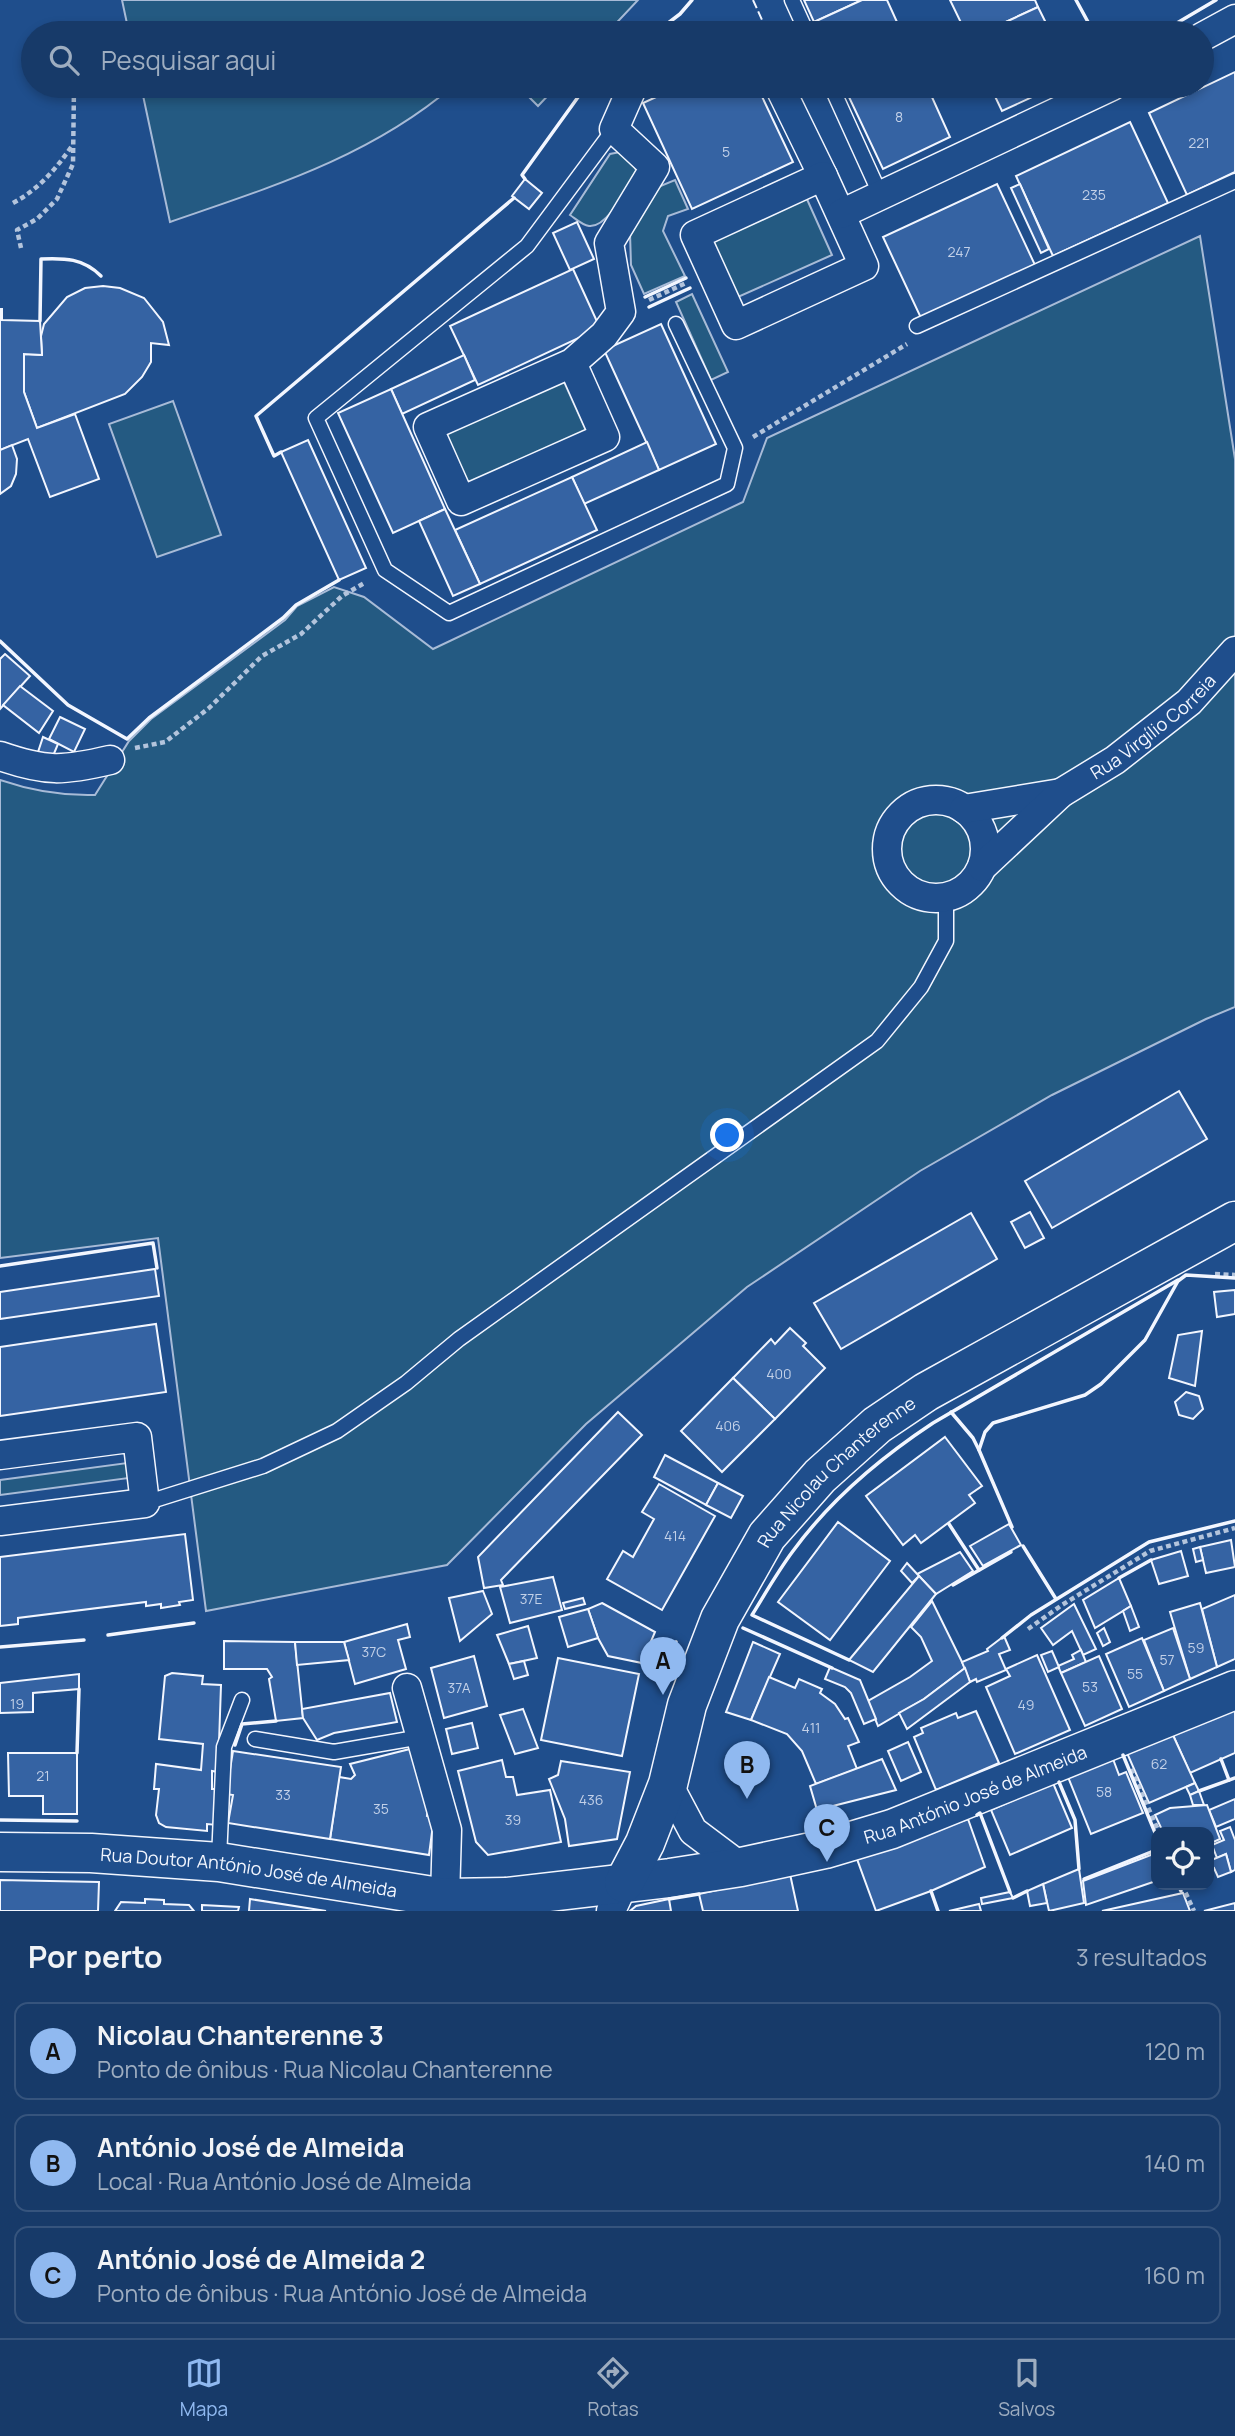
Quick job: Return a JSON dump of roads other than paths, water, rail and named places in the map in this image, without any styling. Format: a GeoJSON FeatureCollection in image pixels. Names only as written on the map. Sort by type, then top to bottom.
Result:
{"type":"FeatureCollection","features":[{"type":"Feature","properties":{"kind":"street"},"geometry":{"type":"LineString","coordinates":[[1214,30],[1235,19]]}},
{"type":"Feature","properties":{"kind":"street"},"geometry":{"type":"LineString","coordinates":[[572,363],[605,437],[461,501],[428,427],[572,363],[604,335],[621,312],[609,243],[655,167],[614,129],[627,98]]}},
{"type":"Feature","properties":{"kind":"street"},"geometry":{"type":"LineString","coordinates":[[785,98],[823,176],[864,266],[736,325],[695,234],[823,176]]}},
{"type":"Feature","properties":{"kind":"street"},"geometry":{"type":"LineString","coordinates":[[841,215],[1087,98]]}},
{"type":"Feature","properties":{"kind":"street","name":"Rua Virgílio Correia"},"geometry":{"type":"LineString","coordinates":[[1061,793],[964,808],[950,802],[934,800],[918,804],[904,812],[894,824],[888,839],[892,871],[901,884],[914,893],[930,898],[946,898],[961,891],[974,881],[982,867],[1061,793],[1115,760],[1189,702],[1235,651]]}},
{"type":"Feature","properties":{"kind":"street"},"geometry":{"type":"LineString","coordinates":[[0,756],[27,766],[54,770],[110,761]]}},
{"type":"Feature","properties":{"kind":"street"},"geometry":{"type":"LineString","coordinates":[[964,808],[976,820],[983,834],[986,850],[982,867]]}},
{"type":"Feature","properties":{"kind":"street","name":"Rua Nicolau Chanterenne"},"geometry":{"type":"LineString","coordinates":[[618,1897],[645,1843],[668,1784],[687,1705],[720,1619],[767,1536],[820,1476],[877,1425],[926,1392],[1235,1221]]}},
{"type":"Feature","properties":{"kind":"street"},"geometry":{"type":"LineString","coordinates":[[0,1455],[137,1437],[145,1503],[0,1521]]}},
{"type":"Feature","properties":{"kind":"street"},"geometry":{"type":"LineString","coordinates":[[407,1688],[447,1830],[445,1898]]}},
{"type":"Feature","properties":{"kind":"street","name":"Rua António José de Almeida"},"geometry":{"type":"LineString","coordinates":[[618,1897],[825,1849],[892,1829],[1235,1690]]}},
{"type":"Feature","properties":{"kind":"street"},"geometry":{"type":"LineString","coordinates":[[668,1784],[693,1831],[741,1867]]}},
{"type":"Feature","properties":{"kind":"street","name":"Rua Doutor António José de Almeida"},"geometry":{"type":"LineString","coordinates":[[0,1852],[91,1853],[219,1862],[445,1898],[618,1897]]}},
{"type":"Feature","properties":{"kind":"lane"},"geometry":{"type":"LineString","coordinates":[[792,0],[802,21]]}},
{"type":"Feature","properties":{"kind":"lane"},"geometry":{"type":"LineString","coordinates":[[836,98],[881,196]]}},
{"type":"Feature","properties":{"kind":"lane"},"geometry":{"type":"LineString","coordinates":[[614,129],[527,246],[316,418],[385,570],[449,613],[727,484],[734,448],[676,324]]}},
{"type":"Feature","properties":{"kind":"lane"},"geometry":{"type":"LineString","coordinates":[[917,326],[1235,181]]}},
{"type":"Feature","properties":{"kind":"lane"},"geometry":{"type":"LineString","coordinates":[[145,1503],[263,1466],[337,1431],[406,1383],[459,1339],[877,1041],[921,987],[946,941],[946,898]]}},
{"type":"Feature","properties":{"kind":"lane"},"geometry":{"type":"LineString","coordinates":[[219,1862],[224,1747],[242,1700]]}},
{"type":"Feature","properties":{"kind":"lane"},"geometry":{"type":"LineString","coordinates":[[255,1739],[334,1752],[421,1737]]}},
{"type":"Feature","properties":{"kind":"place","name":"Nicolau Chanterenne 3"},"geometry":{"type":"Point","coordinates":[663,1695]}},
{"type":"Feature","properties":{"kind":"place","name":"António José de Almeida"},"geometry":{"type":"Point","coordinates":[747,1799]}},
{"type":"Feature","properties":{"kind":"place","name":"António José de Almeida 2"},"geometry":{"type":"Point","coordinates":[827,1862]}}]}
